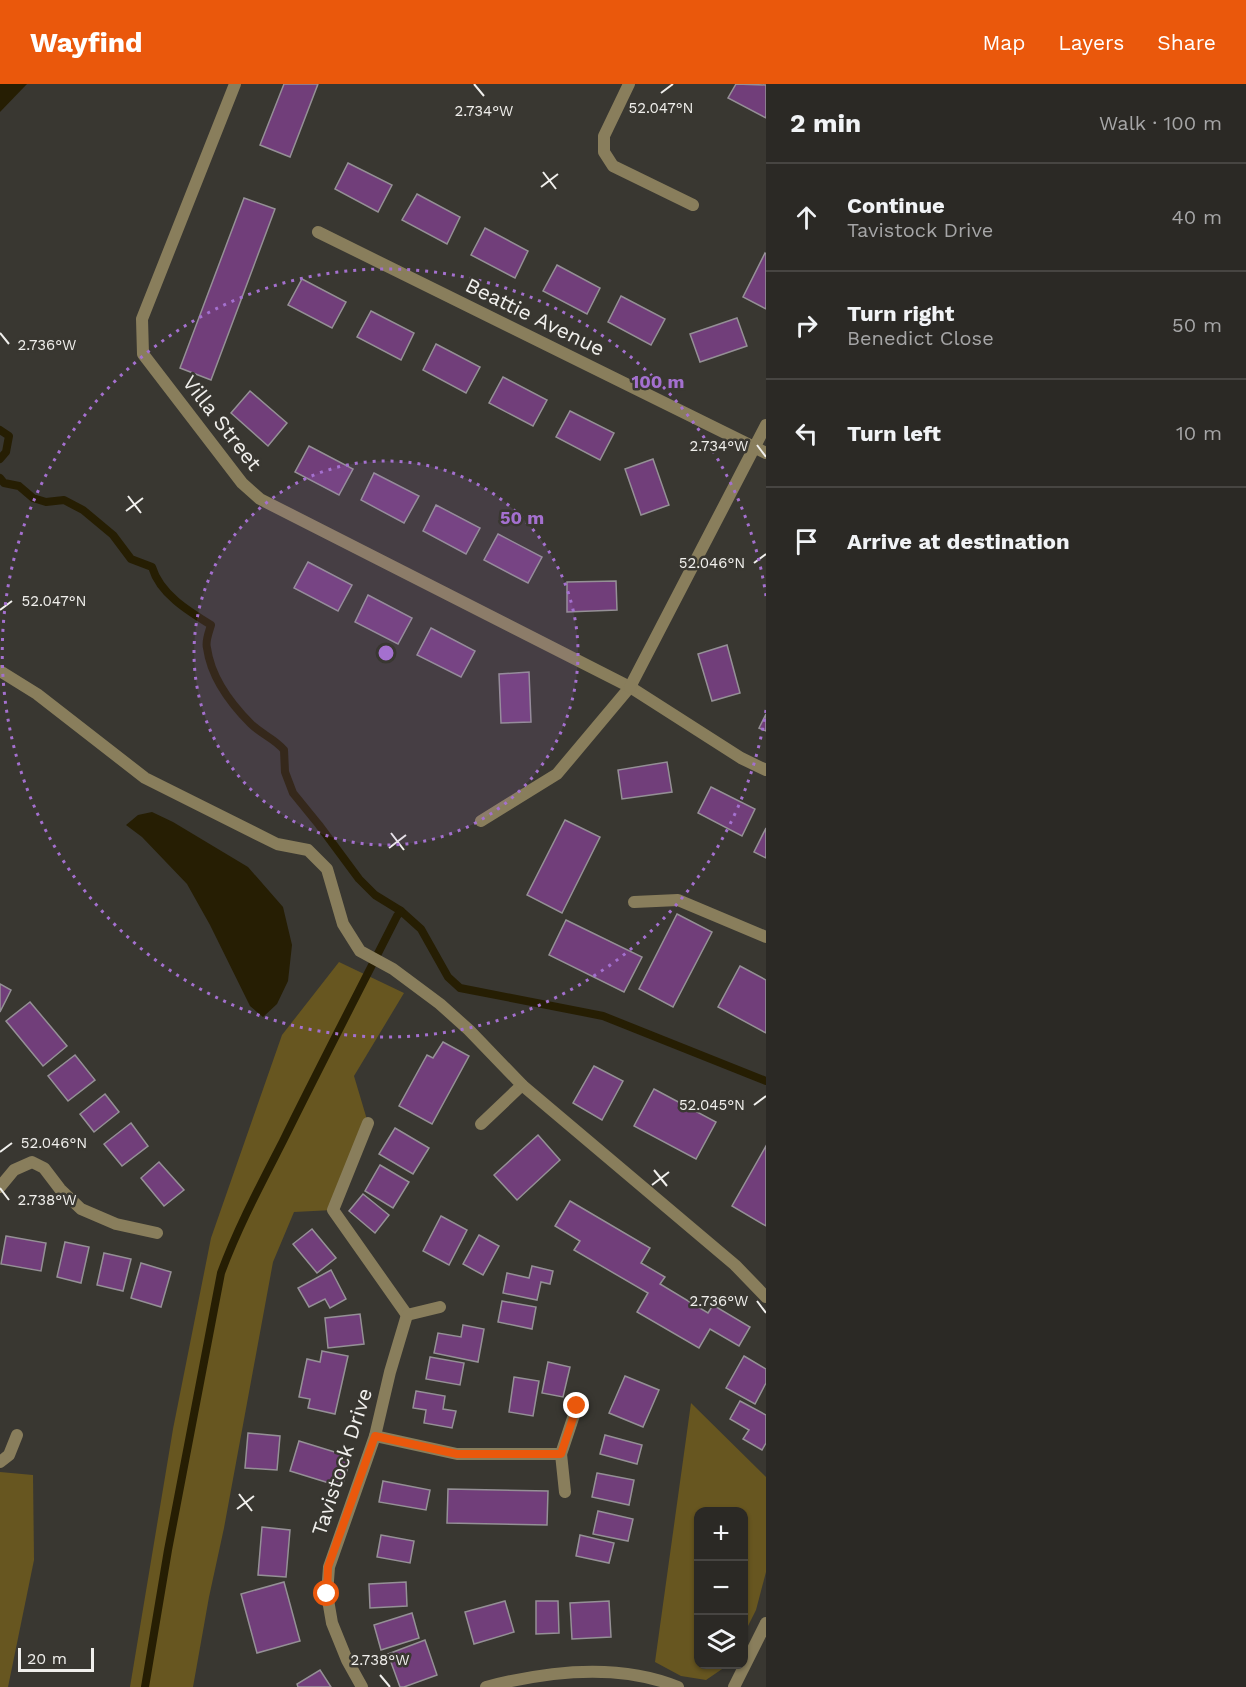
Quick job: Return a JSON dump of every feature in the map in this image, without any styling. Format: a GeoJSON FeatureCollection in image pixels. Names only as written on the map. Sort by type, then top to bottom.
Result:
{"type":"FeatureCollection","features":[{"type":"Feature","properties":{"kind":"street","name":"Villa Street"},"geometry":{"type":"LineString","coordinates":[[235,84],[142,319],[143,354],[242,483],[260,499],[630,687],[741,758],[766,770]]}},
{"type":"Feature","properties":{"kind":"street"},"geometry":{"type":"LineString","coordinates":[[629,84],[604,136],[604,152],[613,166],[693,205]]}},
{"type":"Feature","properties":{"kind":"street","name":"Beattie Avenue"},"geometry":{"type":"LineString","coordinates":[[318,232],[766,453]]}},
{"type":"Feature","properties":{"kind":"street"},"geometry":{"type":"LineString","coordinates":[[481,821],[557,774],[630,687],[766,424]]}},
{"type":"Feature","properties":{"kind":"street"},"geometry":{"type":"LineString","coordinates":[[0,671],[37,694],[144,778],[278,844],[308,850],[327,869],[343,924],[360,951],[390,968],[470,1030],[522,1085],[735,1265],[766,1297]]}},
{"type":"Feature","properties":{"kind":"street"},"geometry":{"type":"LineString","coordinates":[[634,902],[678,900],[766,937]]}},
{"type":"Feature","properties":{"kind":"street"},"geometry":{"type":"LineString","coordinates":[[481,1124],[522,1085]]}},
{"type":"Feature","properties":{"kind":"street"},"geometry":{"type":"LineString","coordinates":[[368,1123],[333,1210],[407,1315],[440,1307]]}},
{"type":"Feature","properties":{"kind":"street"},"geometry":{"type":"LineString","coordinates":[[0,1187],[14,1170],[33,1162],[44,1168],[60,1190],[81,1209],[116,1224],[157,1233]]}},
{"type":"Feature","properties":{"kind":"street","name":"Tavistock Drive"},"geometry":{"type":"LineString","coordinates":[[362,1687],[347,1660],[332,1623],[327,1594],[328,1567],[375,1436],[390,1372],[407,1315]]}},
{"type":"Feature","properties":{"kind":"street"},"geometry":{"type":"LineString","coordinates":[[565,1492],[561,1454],[577,1406]]}},
{"type":"Feature","properties":{"kind":"street"},"geometry":{"type":"LineString","coordinates":[[0,1462],[9,1455],[17,1435]]}},
{"type":"Feature","properties":{"kind":"street"},"geometry":{"type":"LineString","coordinates":[[375,1436],[457,1454],[561,1454]]}},
{"type":"Feature","properties":{"kind":"street"},"geometry":{"type":"LineString","coordinates":[[734,1687],[766,1623]]}},
{"type":"Feature","properties":{"kind":"street"},"geometry":{"type":"LineString","coordinates":[[486,1687],[544,1674],[598,1672],[637,1675],[678,1687]]}},
{"type":"Feature","properties":{"kind":"street"},"geometry":{"type":"LineString","coordinates":[[544,1674],[548,1687]]}},
{"type":"Feature","properties":{"kind":"shaded area"},"geometry":{"type":"Polygon","coordinates":[[[0,84],[27,84],[0,112],[0,84]]]}},
{"type":"Feature","properties":{"kind":"shaded area"},"geometry":{"type":"Polygon","coordinates":[[[152,812],[248,867],[283,907],[292,945],[288,981],[277,1004],[263,1017],[250,1006],[187,884],[142,837],[126,825],[138,815],[152,812]]]}},
{"type":"Feature","properties":{"kind":"shaded area"},"geometry":{"type":"Polygon","coordinates":[[[339,962],[404,993],[354,1076],[368,1123],[333,1210],[294,1212],[273,1262],[193,1687],[130,1687],[173,1429],[211,1238],[282,1035],[339,962]]]}},
{"type":"Feature","properties":{"kind":"shaded area"},"geometry":{"type":"Polygon","coordinates":[[[691,1403],[766,1477],[766,1572],[756,1610],[748,1626],[748,1507],[694,1507],[694,1669],[722,1669],[706,1680],[681,1676],[655,1662],[691,1403]]]}},
{"type":"Feature","properties":{"kind":"shaded area"},"geometry":{"type":"Polygon","coordinates":[[[0,1472],[33,1475],[34,1560],[8,1687],[0,1687],[0,1472]]]}},
{"type":"Feature","properties":{"kind":"building"},"geometry":{"type":"Polygon","coordinates":[[[284,84],[318,84],[290,157],[260,145],[284,84]]]}},
{"type":"Feature","properties":{"kind":"building"},"geometry":{"type":"Polygon","coordinates":[[[736,84],[766,85],[766,118],[728,98],[736,84]]]}},
{"type":"Feature","properties":{"kind":"building"},"geometry":{"type":"Polygon","coordinates":[[[348,163],[392,185],[378,212],[335,189],[348,163]]]}},
{"type":"Feature","properties":{"kind":"building"},"geometry":{"type":"Polygon","coordinates":[[[417,194],[460,217],[447,244],[402,220],[417,194]]]}},
{"type":"Feature","properties":{"kind":"building"},"geometry":{"type":"Polygon","coordinates":[[[244,198],[275,209],[211,380],[180,368],[244,198]]]}},
{"type":"Feature","properties":{"kind":"building"},"geometry":{"type":"Polygon","coordinates":[[[485,228],[528,251],[515,278],[471,255],[485,228]]]}},
{"type":"Feature","properties":{"kind":"building"},"geometry":{"type":"Polygon","coordinates":[[[766,254],[766,309],[743,297],[766,254]]]}},
{"type":"Feature","properties":{"kind":"building"},"geometry":{"type":"Polygon","coordinates":[[[557,265],[600,288],[587,314],[543,291],[557,265]]]}},
{"type":"Feature","properties":{"kind":"building"},"geometry":{"type":"Polygon","coordinates":[[[302,279],[346,302],[332,328],[288,305],[302,279]]]}},
{"type":"Feature","properties":{"kind":"building"},"geometry":{"type":"Polygon","coordinates":[[[621,296],[665,319],[651,345],[608,322],[621,296]]]}},
{"type":"Feature","properties":{"kind":"building"},"geometry":{"type":"Polygon","coordinates":[[[371,311],[414,333],[401,360],[357,337],[371,311]]]}},
{"type":"Feature","properties":{"kind":"building"},"geometry":{"type":"Polygon","coordinates":[[[737,318],[747,346],[700,362],[690,334],[737,318]]]}},
{"type":"Feature","properties":{"kind":"building"},"geometry":{"type":"Polygon","coordinates":[[[436,344],[480,367],[466,393],[423,370],[436,344]]]}},
{"type":"Feature","properties":{"kind":"building"},"geometry":{"type":"Polygon","coordinates":[[[503,377],[547,400],[533,426],[489,403],[503,377]]]}},
{"type":"Feature","properties":{"kind":"building"},"geometry":{"type":"Polygon","coordinates":[[[250,391],[287,423],[268,446],[231,413],[250,391]]]}},
{"type":"Feature","properties":{"kind":"building"},"geometry":{"type":"Polygon","coordinates":[[[570,411],[614,433],[600,460],[556,437],[570,411]]]}},
{"type":"Feature","properties":{"kind":"building"},"geometry":{"type":"Polygon","coordinates":[[[309,446],[353,469],[339,495],[295,472],[309,446]]]}},
{"type":"Feature","properties":{"kind":"building"},"geometry":{"type":"Polygon","coordinates":[[[653,459],[669,505],[641,515],[625,469],[653,459]]]}},
{"type":"Feature","properties":{"kind":"building"},"geometry":{"type":"Polygon","coordinates":[[[374,473],[419,496],[404,523],[361,500],[374,473]]]}},
{"type":"Feature","properties":{"kind":"building"},"geometry":{"type":"Polygon","coordinates":[[[436,505],[480,528],[466,554],[423,531],[436,505]]]}},
{"type":"Feature","properties":{"kind":"building"},"geometry":{"type":"Polygon","coordinates":[[[498,534],[542,557],[528,583],[484,560],[498,534]]]}},
{"type":"Feature","properties":{"kind":"building"},"geometry":{"type":"Polygon","coordinates":[[[308,562],[352,585],[338,611],[294,588],[308,562]]]}},
{"type":"Feature","properties":{"kind":"building"},"geometry":{"type":"Polygon","coordinates":[[[616,581],[617,610],[567,612],[567,582],[616,581]]]}},
{"type":"Feature","properties":{"kind":"building"},"geometry":{"type":"Polygon","coordinates":[[[368,595],[412,618],[398,644],[355,622],[368,595]]]}},
{"type":"Feature","properties":{"kind":"building"},"geometry":{"type":"Polygon","coordinates":[[[431,628],[475,651],[461,677],[417,655],[431,628]]]}},
{"type":"Feature","properties":{"kind":"building"},"geometry":{"type":"Polygon","coordinates":[[[727,645],[740,693],[712,701],[698,654],[727,645]]]}},
{"type":"Feature","properties":{"kind":"building"},"geometry":{"type":"Polygon","coordinates":[[[529,672],[531,722],[501,723],[499,674],[529,672]]]}},
{"type":"Feature","properties":{"kind":"building"},"geometry":{"type":"Polygon","coordinates":[[[766,714],[766,731],[759,728],[766,714]]]}},
{"type":"Feature","properties":{"kind":"building"},"geometry":{"type":"Polygon","coordinates":[[[667,762],[672,792],[622,799],[618,770],[667,762]]]}},
{"type":"Feature","properties":{"kind":"building"},"geometry":{"type":"Polygon","coordinates":[[[711,787],[755,809],[742,836],[698,813],[711,787]]]}},
{"type":"Feature","properties":{"kind":"building"},"geometry":{"type":"Polygon","coordinates":[[[565,820],[600,837],[562,913],[527,895],[565,820]]]}},
{"type":"Feature","properties":{"kind":"building"},"geometry":{"type":"Polygon","coordinates":[[[766,828],[766,858],[754,852],[766,828]]]}},
{"type":"Feature","properties":{"kind":"building"},"geometry":{"type":"Polygon","coordinates":[[[677,914],[712,932],[673,1007],[639,989],[677,914]]]}},
{"type":"Feature","properties":{"kind":"building"},"geometry":{"type":"Polygon","coordinates":[[[566,920],[642,957],[624,992],[549,955],[566,920]]]}},
{"type":"Feature","properties":{"kind":"building"},"geometry":{"type":"Polygon","coordinates":[[[740,966],[766,980],[766,1033],[718,1007],[740,966]]]}},
{"type":"Feature","properties":{"kind":"building"},"geometry":{"type":"Polygon","coordinates":[[[0,984],[11,990],[0,1012],[0,984]]]}},
{"type":"Feature","properties":{"kind":"building"},"geometry":{"type":"Polygon","coordinates":[[[30,1002],[67,1046],[43,1066],[6,1021],[30,1002]]]}},
{"type":"Feature","properties":{"kind":"building"},"geometry":{"type":"Polygon","coordinates":[[[443,1042],[469,1056],[432,1124],[399,1106],[427,1055],[433,1058],[443,1042]]]}},
{"type":"Feature","properties":{"kind":"building"},"geometry":{"type":"Polygon","coordinates":[[[75,1055],[95,1080],[68,1101],[48,1076],[75,1055]]]}},
{"type":"Feature","properties":{"kind":"building"},"geometry":{"type":"Polygon","coordinates":[[[594,1066],[623,1081],[602,1120],[573,1103],[594,1066]]]}},
{"type":"Feature","properties":{"kind":"building"},"geometry":{"type":"Polygon","coordinates":[[[654,1089],[716,1122],[696,1159],[634,1126],[654,1089]]]}},
{"type":"Feature","properties":{"kind":"building"},"geometry":{"type":"Polygon","coordinates":[[[105,1094],[119,1112],[94,1132],[80,1114],[105,1094]]]}},
{"type":"Feature","properties":{"kind":"building"},"geometry":{"type":"Polygon","coordinates":[[[131,1123],[148,1146],[122,1166],[104,1144],[131,1123]]]}},
{"type":"Feature","properties":{"kind":"building"},"geometry":{"type":"Polygon","coordinates":[[[395,1128],[429,1148],[413,1174],[379,1154],[395,1128]]]}},
{"type":"Feature","properties":{"kind":"building"},"geometry":{"type":"Polygon","coordinates":[[[538,1135],[560,1160],[517,1200],[494,1175],[538,1135]]]}},
{"type":"Feature","properties":{"kind":"building"},"geometry":{"type":"Polygon","coordinates":[[[766,1146],[766,1226],[732,1206],[766,1146]]]}},
{"type":"Feature","properties":{"kind":"building"},"geometry":{"type":"Polygon","coordinates":[[[159,1162],[184,1190],[164,1206],[141,1178],[159,1162]]]}},
{"type":"Feature","properties":{"kind":"building"},"geometry":{"type":"Polygon","coordinates":[[[380,1165],[409,1182],[393,1208],[365,1191],[380,1165]]]}},
{"type":"Feature","properties":{"kind":"building"},"geometry":{"type":"Polygon","coordinates":[[[363,1194],[389,1215],[375,1233],[349,1211],[363,1194]]]}},
{"type":"Feature","properties":{"kind":"building"},"geometry":{"type":"Polygon","coordinates":[[[570,1201],[650,1248],[641,1263],[665,1277],[660,1284],[708,1313],[713,1305],[750,1327],[739,1346],[710,1329],[699,1348],[637,1312],[648,1293],[574,1250],[580,1241],[555,1226],[570,1201]]]}},
{"type":"Feature","properties":{"kind":"building"},"geometry":{"type":"Polygon","coordinates":[[[441,1216],[467,1230],[449,1265],[423,1251],[441,1216]]]}},
{"type":"Feature","properties":{"kind":"building"},"geometry":{"type":"Polygon","coordinates":[[[312,1229],[336,1258],[317,1273],[293,1244],[312,1229]]]}},
{"type":"Feature","properties":{"kind":"building"},"geometry":{"type":"Polygon","coordinates":[[[479,1235],[499,1246],[483,1275],[463,1264],[479,1235]]]}},
{"type":"Feature","properties":{"kind":"building"},"geometry":{"type":"Polygon","coordinates":[[[6,1236],[46,1243],[41,1271],[1,1264],[6,1236]]]}},
{"type":"Feature","properties":{"kind":"building"},"geometry":{"type":"Polygon","coordinates":[[[65,1242],[89,1247],[81,1283],[57,1277],[65,1242]]]}},
{"type":"Feature","properties":{"kind":"building"},"geometry":{"type":"Polygon","coordinates":[[[104,1253],[131,1259],[123,1291],[97,1285],[104,1253]]]}},
{"type":"Feature","properties":{"kind":"building"},"geometry":{"type":"Polygon","coordinates":[[[141,1263],[171,1272],[161,1307],[131,1298],[141,1263]]]}},
{"type":"Feature","properties":{"kind":"building"},"geometry":{"type":"Polygon","coordinates":[[[532,1266],[553,1271],[550,1284],[541,1282],[537,1300],[503,1293],[507,1273],[529,1278],[532,1266]]]}},
{"type":"Feature","properties":{"kind":"building"},"geometry":{"type":"Polygon","coordinates":[[[331,1270],[346,1299],[330,1308],[325,1299],[309,1307],[298,1288],[331,1270]]]}},
{"type":"Feature","properties":{"kind":"building"},"geometry":{"type":"Polygon","coordinates":[[[502,1301],[536,1307],[532,1329],[498,1322],[502,1301]]]}},
{"type":"Feature","properties":{"kind":"building"},"geometry":{"type":"Polygon","coordinates":[[[360,1314],[364,1344],[328,1348],[325,1318],[360,1314]]]}},
{"type":"Feature","properties":{"kind":"building"},"geometry":{"type":"Polygon","coordinates":[[[463,1325],[484,1329],[478,1362],[434,1353],[438,1333],[461,1337],[463,1325]]]}},
{"type":"Feature","properties":{"kind":"building"},"geometry":{"type":"Polygon","coordinates":[[[322,1351],[348,1356],[335,1414],[308,1408],[310,1399],[299,1397],[307,1359],[320,1362],[322,1351]]]}},
{"type":"Feature","properties":{"kind":"building"},"geometry":{"type":"Polygon","coordinates":[[[744,1356],[766,1369],[766,1383],[755,1404],[726,1388],[744,1356]]]}},
{"type":"Feature","properties":{"kind":"building"},"geometry":{"type":"Polygon","coordinates":[[[430,1357],[464,1363],[460,1385],[426,1379],[430,1357]]]}},
{"type":"Feature","properties":{"kind":"building"},"geometry":{"type":"Polygon","coordinates":[[[548,1362],[570,1367],[563,1397],[542,1393],[548,1362]]]}},
{"type":"Feature","properties":{"kind":"building"},"geometry":{"type":"Polygon","coordinates":[[[625,1376],[659,1390],[643,1427],[609,1413],[625,1376]]]}},
{"type":"Feature","properties":{"kind":"building"},"geometry":{"type":"Polygon","coordinates":[[[514,1377],[539,1381],[533,1416],[509,1412],[514,1377]]]}},
{"type":"Feature","properties":{"kind":"building"},"geometry":{"type":"Polygon","coordinates":[[[416,1391],[445,1396],[443,1409],[456,1411],[452,1428],[424,1423],[426,1410],[413,1408],[416,1391]]]}},
{"type":"Feature","properties":{"kind":"building"},"geometry":{"type":"Polygon","coordinates":[[[740,1401],[766,1415],[766,1443],[762,1450],[743,1439],[749,1430],[730,1419],[740,1401]]]}},
{"type":"Feature","properties":{"kind":"building"},"geometry":{"type":"Polygon","coordinates":[[[248,1433],[280,1436],[277,1470],[245,1468],[248,1433]]]}},
{"type":"Feature","properties":{"kind":"building"},"geometry":{"type":"Polygon","coordinates":[[[605,1435],[642,1445],[637,1464],[600,1454],[605,1435]]]}},
{"type":"Feature","properties":{"kind":"building"},"geometry":{"type":"Polygon","coordinates":[[[299,1441],[351,1457],[342,1487],[290,1471],[299,1441]]]}},
{"type":"Feature","properties":{"kind":"building"},"geometry":{"type":"Polygon","coordinates":[[[597,1473],[634,1480],[629,1505],[592,1497],[597,1473]]]}},
{"type":"Feature","properties":{"kind":"building"},"geometry":{"type":"Polygon","coordinates":[[[383,1481],[430,1490],[426,1510],[379,1502],[383,1481]]]}},
{"type":"Feature","properties":{"kind":"building"},"geometry":{"type":"Polygon","coordinates":[[[448,1489],[548,1491],[547,1525],[447,1523],[448,1489]]]}},
{"type":"Feature","properties":{"kind":"building"},"geometry":{"type":"Polygon","coordinates":[[[598,1511],[633,1519],[628,1541],[593,1534],[598,1511]]]}},
{"type":"Feature","properties":{"kind":"building"},"geometry":{"type":"Polygon","coordinates":[[[262,1527],[290,1530],[286,1577],[258,1575],[262,1527]]]}},
{"type":"Feature","properties":{"kind":"building"},"geometry":{"type":"Polygon","coordinates":[[[381,1535],[414,1541],[410,1563],[377,1557],[381,1535]]]}},
{"type":"Feature","properties":{"kind":"building"},"geometry":{"type":"Polygon","coordinates":[[[580,1535],[614,1543],[609,1563],[576,1556],[580,1535]]]}},
{"type":"Feature","properties":{"kind":"building"},"geometry":{"type":"Polygon","coordinates":[[[284,1582],[300,1641],[257,1653],[241,1594],[284,1582]]]}},
{"type":"Feature","properties":{"kind":"building"},"geometry":{"type":"Polygon","coordinates":[[[406,1582],[407,1606],[370,1608],[369,1584],[406,1582]]]}},
{"type":"Feature","properties":{"kind":"building"},"geometry":{"type":"Polygon","coordinates":[[[505,1601],[514,1632],[474,1644],[465,1612],[505,1601]]]}},
{"type":"Feature","properties":{"kind":"building"},"geometry":{"type":"Polygon","coordinates":[[[536,1601],[558,1601],[559,1633],[536,1634],[536,1601]]]}},
{"type":"Feature","properties":{"kind":"building"},"geometry":{"type":"Polygon","coordinates":[[[609,1601],[611,1637],[572,1639],[570,1603],[609,1601]]]}},
{"type":"Feature","properties":{"kind":"building"},"geometry":{"type":"Polygon","coordinates":[[[412,1613],[419,1638],[381,1650],[374,1625],[412,1613]]]}},
{"type":"Feature","properties":{"kind":"building"},"geometry":{"type":"Polygon","coordinates":[[[425,1640],[437,1675],[400,1687],[388,1654],[425,1640]]]}},
{"type":"Feature","properties":{"kind":"building"},"geometry":{"type":"Polygon","coordinates":[[[320,1670],[331,1687],[298,1687],[297,1684],[320,1670]]]}},
{"type":"Feature","properties":{"kind":"waterway"},"geometry":{"type":"LineString","coordinates":[[0,430],[9,436],[6,452],[0,459]]}},
{"type":"Feature","properties":{"kind":"waterway"},"geometry":{"type":"LineString","coordinates":[[0,478],[4,483],[19,486],[33,498],[46,502],[64,500],[83,510],[113,535],[131,559],[152,567],[168,594],[211,625],[207,645],[209,659],[217,680],[229,699],[255,728],[284,750],[285,772],[293,793],[359,879],[375,895],[401,911],[421,929],[448,977],[460,988],[603,1016],[766,1081]]}},
{"type":"Feature","properties":{"kind":"waterway"},"geometry":{"type":"LineString","coordinates":[[145,1687],[168,1550],[221,1273],[258,1190],[401,911]]}},
{"type":"Feature","properties":{"kind":"route"},"geometry":{"type":"LineString","coordinates":[[327,1594],[328,1567],[375,1436],[457,1454],[561,1454],[577,1406]]}}]}
